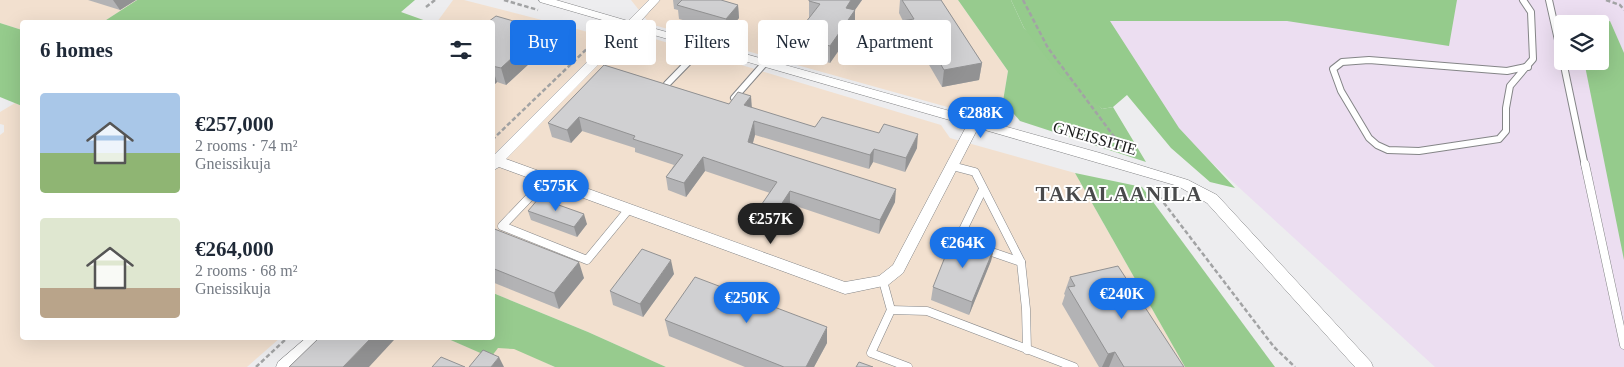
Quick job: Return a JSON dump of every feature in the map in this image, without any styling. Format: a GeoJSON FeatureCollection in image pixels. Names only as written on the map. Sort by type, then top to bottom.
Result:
{"type":"FeatureCollection","features":[{"type":"Feature","properties":{"kind":"street"},"geometry":{"type":"LineString","coordinates":[[635,20],[655,0]]}},
{"type":"Feature","properties":{"kind":"street","name":"GNEISSITIE"},"geometry":{"type":"LineString","coordinates":[[541,5],[612,20]]}},
{"type":"Feature","properties":{"kind":"street"},"geometry":{"type":"LineString","coordinates":[[591,65],[495,163],[547,179],[845,288],[883,280],[898,269],[974,122]]}},
{"type":"Feature","properties":{"kind":"street","name":"GNEISSITIE"},"geometry":{"type":"LineString","coordinates":[[768,65],[974,122],[1183,183],[1212,199],[1365,367]]}},
{"type":"Feature","properties":{"kind":"street"},"geometry":{"type":"LineString","coordinates":[[284,367],[314,340]]}},
{"type":"Feature","properties":{"kind":"lane"},"geometry":{"type":"LineString","coordinates":[[1523,0],[1531,12],[1533,58],[1528,66],[1510,86],[1506,108],[1506,131],[1499,139],[1408,153],[1376,145],[1365,134],[1335,80],[1333,69],[1342,62],[1369,60],[1507,71],[1528,66]]}},
{"type":"Feature","properties":{"kind":"lane"},"geometry":{"type":"LineString","coordinates":[[1549,0],[1554,21]]}},
{"type":"Feature","properties":{"kind":"lane"},"geometry":{"type":"LineString","coordinates":[[667,84],[686,65]]}},
{"type":"Feature","properties":{"kind":"lane"},"geometry":{"type":"LineString","coordinates":[[728,106],[763,65]]}},
{"type":"Feature","properties":{"kind":"lane"},"geometry":{"type":"LineString","coordinates":[[1565,70],[1624,345]]}},
{"type":"Feature","properties":{"kind":"lane"},"geometry":{"type":"LineString","coordinates":[[952,166],[975,172],[1021,262],[1026,309],[1027,350]]}},
{"type":"Feature","properties":{"kind":"lane"},"geometry":{"type":"LineString","coordinates":[[547,179],[502,226],[587,260],[629,209]]}},
{"type":"Feature","properties":{"kind":"lane"},"geometry":{"type":"LineString","coordinates":[[984,190],[958,240],[1021,262]]}},
{"type":"Feature","properties":{"kind":"lane"},"geometry":{"type":"LineString","coordinates":[[883,280],[891,310],[871,353],[908,367]]}},
{"type":"Feature","properties":{"kind":"lane"},"geometry":{"type":"LineString","coordinates":[[891,310],[927,311],[1074,367]]}},
{"type":"Feature","properties":{"kind":"path"},"geometry":{"type":"LineString","coordinates":[[426,7],[435,0]]}},
{"type":"Feature","properties":{"kind":"path"},"geometry":{"type":"LineString","coordinates":[[504,0],[541,5]]}},
{"type":"Feature","properties":{"kind":"path"},"geometry":{"type":"LineString","coordinates":[[1023,0],[1048,48],[1115,137]]}},
{"type":"Feature","properties":{"kind":"path"},"geometry":{"type":"LineString","coordinates":[[1606,0],[1620,6],[1624,10]]}},
{"type":"Feature","properties":{"kind":"path"},"geometry":{"type":"LineString","coordinates":[[495,137],[586,50]]}},
{"type":"Feature","properties":{"kind":"path"},"geometry":{"type":"LineString","coordinates":[[1172,213],[1274,347],[1295,367]]}},
{"type":"Feature","properties":{"kind":"path"},"geometry":{"type":"LineString","coordinates":[[256,367],[285,340]]}},
{"type":"Feature","properties":{"kind":"shaded area"},"geometry":{"type":"Polygon","coordinates":[[[0,0],[137,0],[106,20],[20,20],[20,29],[0,23],[0,0]]]}},
{"type":"Feature","properties":{"kind":"shaded area"},"geometry":{"type":"Polygon","coordinates":[[[453,0],[464,0],[542,20],[510,20],[510,65],[576,65],[576,29],[586,31],[586,65],[656,65],[656,39],[666,42],[666,65],[741,65],[941,125],[950,138],[1075,173],[1185,367],[666,367],[495,294],[495,20],[438,20],[453,0]]]}},
{"type":"Feature","properties":{"kind":"shaded area"},"geometry":{"type":"Polygon","coordinates":[[[631,0],[958,0],[1008,71],[1003,101],[994,120],[797,65],[828,65],[828,20],[758,20],[758,54],[748,51],[748,20],[666,20],[666,28],[656,26],[656,20],[647,20],[631,0]]]}},
{"type":"Feature","properties":{"kind":"shaded area"},"geometry":{"type":"Polygon","coordinates":[[[1079,0],[1624,0],[1624,367],[1435,367],[1152,108],[1079,0]]]}},
{"type":"Feature","properties":{"kind":"shaded area"},"geometry":{"type":"Polygon","coordinates":[[[15,103],[20,105],[20,340],[278,340],[247,367],[0,367],[0,135],[4,132],[4,125],[0,124],[0,112],[15,103]]]}},
{"type":"Feature","properties":{"kind":"shaded area"},"geometry":{"type":"Polygon","coordinates":[[[333,340],[451,340],[486,355],[498,348],[514,348],[555,367],[306,367],[333,340]]]}},
{"type":"Feature","properties":{"kind":"green space"},"geometry":{"type":"Polygon","coordinates":[[[137,0],[415,0],[401,12],[423,20],[106,20],[137,0]]]}},
{"type":"Feature","properties":{"kind":"green space"},"geometry":{"type":"Polygon","coordinates":[[[958,0],[1011,0],[1024,28],[1102,109],[1113,107],[1146,162],[1020,121],[1003,101],[1008,71],[958,0]]]}},
{"type":"Feature","properties":{"kind":"green space"},"geometry":{"type":"Polygon","coordinates":[[[1011,0],[1457,0],[1449,46],[1287,21],[1110,21],[1179,128],[1235,188],[1210,182],[1171,148],[1127,95],[1113,107],[1102,109],[1058,73],[1024,28],[1011,0]]]}},
{"type":"Feature","properties":{"kind":"green space"},"geometry":{"type":"Polygon","coordinates":[[[1609,21],[1624,53],[1624,260],[1586,70],[1609,70],[1609,21]]]}},
{"type":"Feature","properties":{"kind":"green space"},"geometry":{"type":"Polygon","coordinates":[[[0,23],[20,29],[20,105],[0,97],[0,23]]]}},
{"type":"Feature","properties":{"kind":"green space"},"geometry":{"type":"Polygon","coordinates":[[[1075,173],[1142,187],[1275,367],[1185,367],[1075,173]]]}},
{"type":"Feature","properties":{"kind":"green space"},"geometry":{"type":"Polygon","coordinates":[[[495,294],[666,367],[555,367],[514,349],[498,348],[488,361],[485,355],[451,340],[495,340],[495,294]]]}},
{"type":"Feature","properties":{"kind":"building"},"geometry":{"type":"Polygon","coordinates":[[[682,0],[721,0],[738,5],[726,19],[677,5],[682,0]]]}},
{"type":"Feature","properties":{"kind":"building"},"geometry":{"type":"Polygon","coordinates":[[[851,0],[846,8],[855,10],[848,20],[838,20],[838,34],[830,46],[828,45],[828,20],[808,20],[820,4],[809,1],[851,0]]]}},
{"type":"Feature","properties":{"kind":"building"},"geometry":{"type":"Polygon","coordinates":[[[902,0],[941,0],[982,63],[944,70],[941,65],[951,65],[951,20],[908,20],[914,19],[902,0]]]}},
{"type":"Feature","properties":{"kind":"building"},"geometry":{"type":"Polygon","coordinates":[[[496,16],[510,20],[510,60],[501,68],[495,67],[495,20],[491,20],[496,16]]]}},
{"type":"Feature","properties":{"kind":"building"},"geometry":{"type":"Polygon","coordinates":[[[604,65],[729,104],[738,92],[751,96],[744,105],[815,127],[822,117],[879,133],[884,124],[918,134],[906,158],[874,149],[870,155],[754,121],[748,142],[896,189],[880,220],[790,191],[771,220],[755,214],[777,182],[703,157],[684,183],[666,177],[683,155],[633,139],[635,136],[579,117],[567,130],[548,123],[604,65]]]}},
{"type":"Feature","properties":{"kind":"building"},"geometry":{"type":"Polygon","coordinates":[[[539,198],[584,214],[574,227],[528,211],[539,198]]]}},
{"type":"Feature","properties":{"kind":"building"},"geometry":{"type":"Polygon","coordinates":[[[495,229],[579,262],[554,293],[495,269],[495,229]]]}},
{"type":"Feature","properties":{"kind":"building"},"geometry":{"type":"Polygon","coordinates":[[[953,237],[994,248],[972,302],[933,287],[953,237]]]}},
{"type":"Feature","properties":{"kind":"building"},"geometry":{"type":"Polygon","coordinates":[[[642,249],[671,260],[640,304],[610,291],[642,249]]]}},
{"type":"Feature","properties":{"kind":"building"},"geometry":{"type":"Polygon","coordinates":[[[1118,266],[1184,367],[1124,367],[1115,352],[1108,354],[1068,287],[1075,286],[1070,277],[1118,266]]]}},
{"type":"Feature","properties":{"kind":"building"},"geometry":{"type":"Polygon","coordinates":[[[695,277],[827,327],[806,367],[784,367],[665,320],[695,277]]]}},
{"type":"Feature","properties":{"kind":"building"},"geometry":{"type":"Polygon","coordinates":[[[317,340],[369,340],[343,367],[289,367],[317,340]]]}},
{"type":"Feature","properties":{"kind":"building"},"geometry":{"type":"Polygon","coordinates":[[[483,350],[499,357],[491,367],[469,367],[483,350]]]}},
{"type":"Feature","properties":{"kind":"building"},"geometry":{"type":"Polygon","coordinates":[[[441,357],[465,367],[432,367],[441,357]]]}},
{"type":"Feature","properties":{"kind":"building"},"geometry":{"type":"Polygon","coordinates":[[[859,362],[873,367],[856,367],[859,362]]]}},
{"type":"Feature","properties":{"kind":"district","name":"TAKALAANILA"},"geometry":{"type":"Point","coordinates":[1119,194]}}]}
